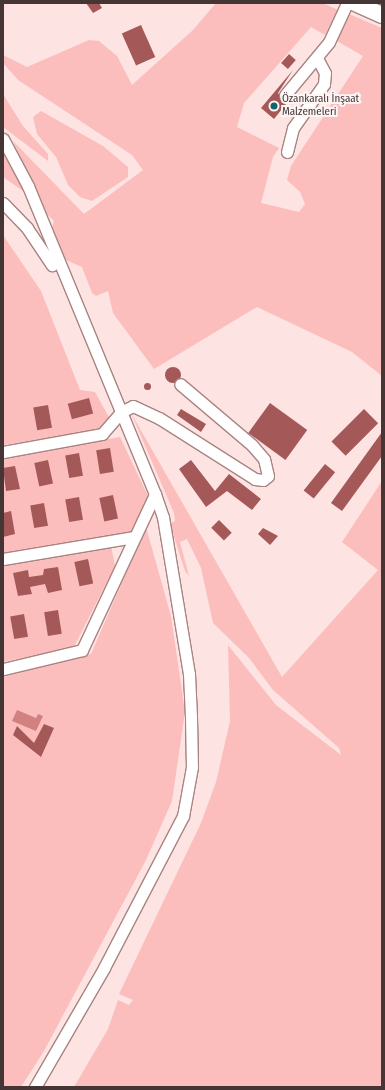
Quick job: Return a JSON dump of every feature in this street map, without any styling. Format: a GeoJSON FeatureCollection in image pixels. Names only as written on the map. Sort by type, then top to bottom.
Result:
{"type":"FeatureCollection","features":[{"type":"Feature","properties":{"kind":"highway"},"geometry":{"type":"LineString","coordinates":[[355,3],[382,15]]}},
{"type":"Feature","properties":{"kind":"street"},"geometry":{"type":"LineString","coordinates":[[285,95],[317,58],[347,3]]}},
{"type":"Feature","properties":{"kind":"street"},"geometry":{"type":"LineString","coordinates":[[287,152],[293,128],[324,84],[325,73],[317,58]]}},
{"type":"Feature","properties":{"kind":"street"},"geometry":{"type":"LineString","coordinates":[[3,139],[28,186],[73,299],[155,494],[163,517],[189,674],[192,767],[183,816],[104,968],[35,1087]]}},
{"type":"Feature","properties":{"kind":"street"},"geometry":{"type":"LineString","coordinates":[[3,203],[41,247],[73,299]]}},
{"type":"Feature","properties":{"kind":"street"},"geometry":{"type":"LineString","coordinates":[[3,452],[102,434],[121,412],[133,406],[142,408],[255,479],[263,480],[268,476],[264,459],[252,445],[180,384]]}},
{"type":"Feature","properties":{"kind":"street"},"geometry":{"type":"LineString","coordinates":[[3,669],[82,650],[155,494]]}},
{"type":"Feature","properties":{"kind":"street"},"geometry":{"type":"LineString","coordinates":[[3,559],[134,537]]}},
{"type":"Feature","properties":{"kind":"shaded area"},"geometry":{"type":"Polygon","coordinates":[[[216,3],[323,3],[338,10],[325,35],[311,27],[244,103],[237,127],[279,148],[273,157],[261,203],[299,212],[305,204],[300,192],[287,180],[291,166],[363,56],[335,40],[338,33],[349,14],[382,28],[382,376],[352,352],[257,307],[154,369],[113,313],[108,291],[96,296],[92,293],[82,267],[61,258],[52,228],[54,221],[34,201],[38,195],[13,141],[84,214],[143,170],[132,155],[18,80],[3,63],[3,55],[27,67],[89,40],[99,41],[117,56],[132,85],[193,30],[216,3]]]}},
{"type":"Feature","properties":{"kind":"shaded area"},"geometry":{"type":"Polygon","coordinates":[[[3,94],[23,126],[48,154],[48,161],[3,127],[3,94]]]}},
{"type":"Feature","properties":{"kind":"shaded area"},"geometry":{"type":"Polygon","coordinates":[[[41,111],[103,146],[128,167],[128,177],[92,201],[80,197],[68,185],[56,157],[37,134],[33,117],[41,111]]]}},
{"type":"Feature","properties":{"kind":"shaded area"},"geometry":{"type":"Polygon","coordinates":[[[3,150],[15,174],[26,193],[3,177],[3,150]]]}},
{"type":"Feature","properties":{"kind":"shaded area"},"geometry":{"type":"Polygon","coordinates":[[[3,235],[41,291],[80,390],[95,392],[111,421],[98,430],[3,445],[3,235]]]}},
{"type":"Feature","properties":{"kind":"shaded area"},"geometry":{"type":"Polygon","coordinates":[[[131,413],[282,677],[378,570],[342,542],[382,481],[382,1087],[74,1087],[108,1029],[118,1000],[129,1005],[133,1000],[119,994],[201,823],[216,782],[230,721],[228,645],[276,705],[341,755],[339,748],[273,690],[249,658],[213,623],[201,568],[187,539],[180,542],[189,576],[185,571],[170,524],[175,521],[174,513],[131,413]]]}},
{"type":"Feature","properties":{"kind":"shaded area"},"geometry":{"type":"Polygon","coordinates":[[[120,437],[149,498],[130,533],[3,554],[3,458],[120,437]]]}},
{"type":"Feature","properties":{"kind":"shaded area"},"geometry":{"type":"Polygon","coordinates":[[[146,527],[171,616],[185,712],[172,801],[146,860],[44,1051],[21,1087],[3,1087],[3,677],[91,654],[146,527]]]}},
{"type":"Feature","properties":{"kind":"shaded area"},"geometry":{"type":"Polygon","coordinates":[[[111,545],[115,566],[74,647],[3,662],[3,564],[111,545]]]}},
{"type":"Feature","properties":{"kind":"shaded area"},"geometry":{"type":"Polygon","coordinates":[[[17,710],[36,718],[38,714],[43,716],[36,731],[12,721],[17,710]]]}},
{"type":"Feature","properties":{"kind":"building"},"geometry":{"type":"Polygon","coordinates":[[[86,3],[99,3],[102,8],[93,13],[86,3]]]}},
{"type":"Feature","properties":{"kind":"building"},"geometry":{"type":"Polygon","coordinates":[[[141,25],[155,57],[136,66],[122,34],[141,25]]]}},
{"type":"Feature","properties":{"kind":"building"},"geometry":{"type":"Polygon","coordinates":[[[289,54],[296,60],[288,69],[281,63],[289,54]]]}},
{"type":"Feature","properties":{"kind":"building","name":"Özankaralı İnşaat Malzemeleri"},"geometry":{"type":"Polygon","coordinates":[[[293,70],[278,93],[286,104],[274,119],[261,108],[293,70]]]}},
{"type":"Feature","properties":{"kind":"building"},"geometry":{"type":"Polygon","coordinates":[[[173,367],[179,369],[181,375],[179,381],[173,383],[167,381],[165,375],[167,369],[173,367]]]}},
{"type":"Feature","properties":{"kind":"building"},"geometry":{"type":"Polygon","coordinates":[[[147,382],[150,383],[150,389],[147,390],[144,389],[143,386],[144,383],[147,382]]]}},
{"type":"Feature","properties":{"kind":"building"},"geometry":{"type":"Polygon","coordinates":[[[89,398],[93,413],[72,419],[68,404],[89,398]]]}},
{"type":"Feature","properties":{"kind":"building"},"geometry":{"type":"Polygon","coordinates":[[[270,403],[307,430],[285,460],[248,433],[270,403]]]}},
{"type":"Feature","properties":{"kind":"building"},"geometry":{"type":"Polygon","coordinates":[[[48,405],[52,428],[37,430],[33,408],[48,405]]]}},
{"type":"Feature","properties":{"kind":"building"},"geometry":{"type":"Polygon","coordinates":[[[181,409],[206,424],[201,432],[177,415],[181,409]]]}},
{"type":"Feature","properties":{"kind":"building"},"geometry":{"type":"Polygon","coordinates":[[[364,409],[378,423],[346,456],[331,442],[364,409]]]}},
{"type":"Feature","properties":{"kind":"building"},"geometry":{"type":"Polygon","coordinates":[[[382,432],[382,456],[342,511],[331,503],[382,432]]]}},
{"type":"Feature","properties":{"kind":"building"},"geometry":{"type":"Polygon","coordinates":[[[110,448],[114,472],[100,474],[96,450],[110,448]]]}},
{"type":"Feature","properties":{"kind":"building"},"geometry":{"type":"Polygon","coordinates":[[[79,453],[83,476],[69,478],[65,455],[79,453]]]}},
{"type":"Feature","properties":{"kind":"building"},"geometry":{"type":"Polygon","coordinates":[[[48,460],[53,483],[39,486],[34,463],[48,460]]]}},
{"type":"Feature","properties":{"kind":"building"},"geometry":{"type":"Polygon","coordinates":[[[191,460],[215,491],[229,474],[261,499],[252,510],[227,491],[206,507],[179,469],[191,460]]]}},
{"type":"Feature","properties":{"kind":"building"},"geometry":{"type":"Polygon","coordinates":[[[325,464],[335,472],[314,499],[304,490],[325,464]]]}},
{"type":"Feature","properties":{"kind":"building"},"geometry":{"type":"Polygon","coordinates":[[[15,466],[20,489],[6,491],[3,468],[15,466]]]}},
{"type":"Feature","properties":{"kind":"building"},"geometry":{"type":"Polygon","coordinates":[[[113,495],[118,518],[104,521],[99,498],[113,495]]]}},
{"type":"Feature","properties":{"kind":"building"},"geometry":{"type":"Polygon","coordinates":[[[79,497],[83,520],[69,522],[65,499],[79,497]]]}},
{"type":"Feature","properties":{"kind":"building"},"geometry":{"type":"Polygon","coordinates":[[[44,503],[48,526],[34,528],[30,505],[44,503]]]}},
{"type":"Feature","properties":{"kind":"building"},"geometry":{"type":"Polygon","coordinates":[[[11,511],[15,534],[3,537],[3,513],[11,511]]]}},
{"type":"Feature","properties":{"kind":"building"},"geometry":{"type":"Polygon","coordinates":[[[219,520],[232,533],[224,541],[211,528],[219,520]]]}},
{"type":"Feature","properties":{"kind":"building"},"geometry":{"type":"Polygon","coordinates":[[[263,528],[278,536],[270,545],[258,534],[263,528]]]}},
{"type":"Feature","properties":{"kind":"building"},"geometry":{"type":"Polygon","coordinates":[[[88,559],[93,583],[80,586],[74,562],[88,559]]]}},
{"type":"Feature","properties":{"kind":"building"},"geometry":{"type":"Polygon","coordinates":[[[58,567],[62,590],[48,593],[45,584],[30,587],[32,594],[18,596],[13,573],[28,570],[29,577],[43,575],[44,569],[58,567]]]}},
{"type":"Feature","properties":{"kind":"building"},"geometry":{"type":"Polygon","coordinates":[[[58,610],[62,634],[48,636],[44,612],[58,610]]]}},
{"type":"Feature","properties":{"kind":"building"},"geometry":{"type":"Polygon","coordinates":[[[24,614],[28,637],[14,639],[10,616],[24,614]]]}},
{"type":"Feature","properties":{"kind":"building"},"geometry":{"type":"Polygon","coordinates":[[[44,724],[54,728],[41,757],[13,735],[17,726],[34,743],[44,724]]]}},
{"type":"Feature","properties":{"kind":"place","name":"Özankaralı İnşaat Malzemeleri"},"geometry":{"type":"Point","coordinates":[274,106]}}]}
